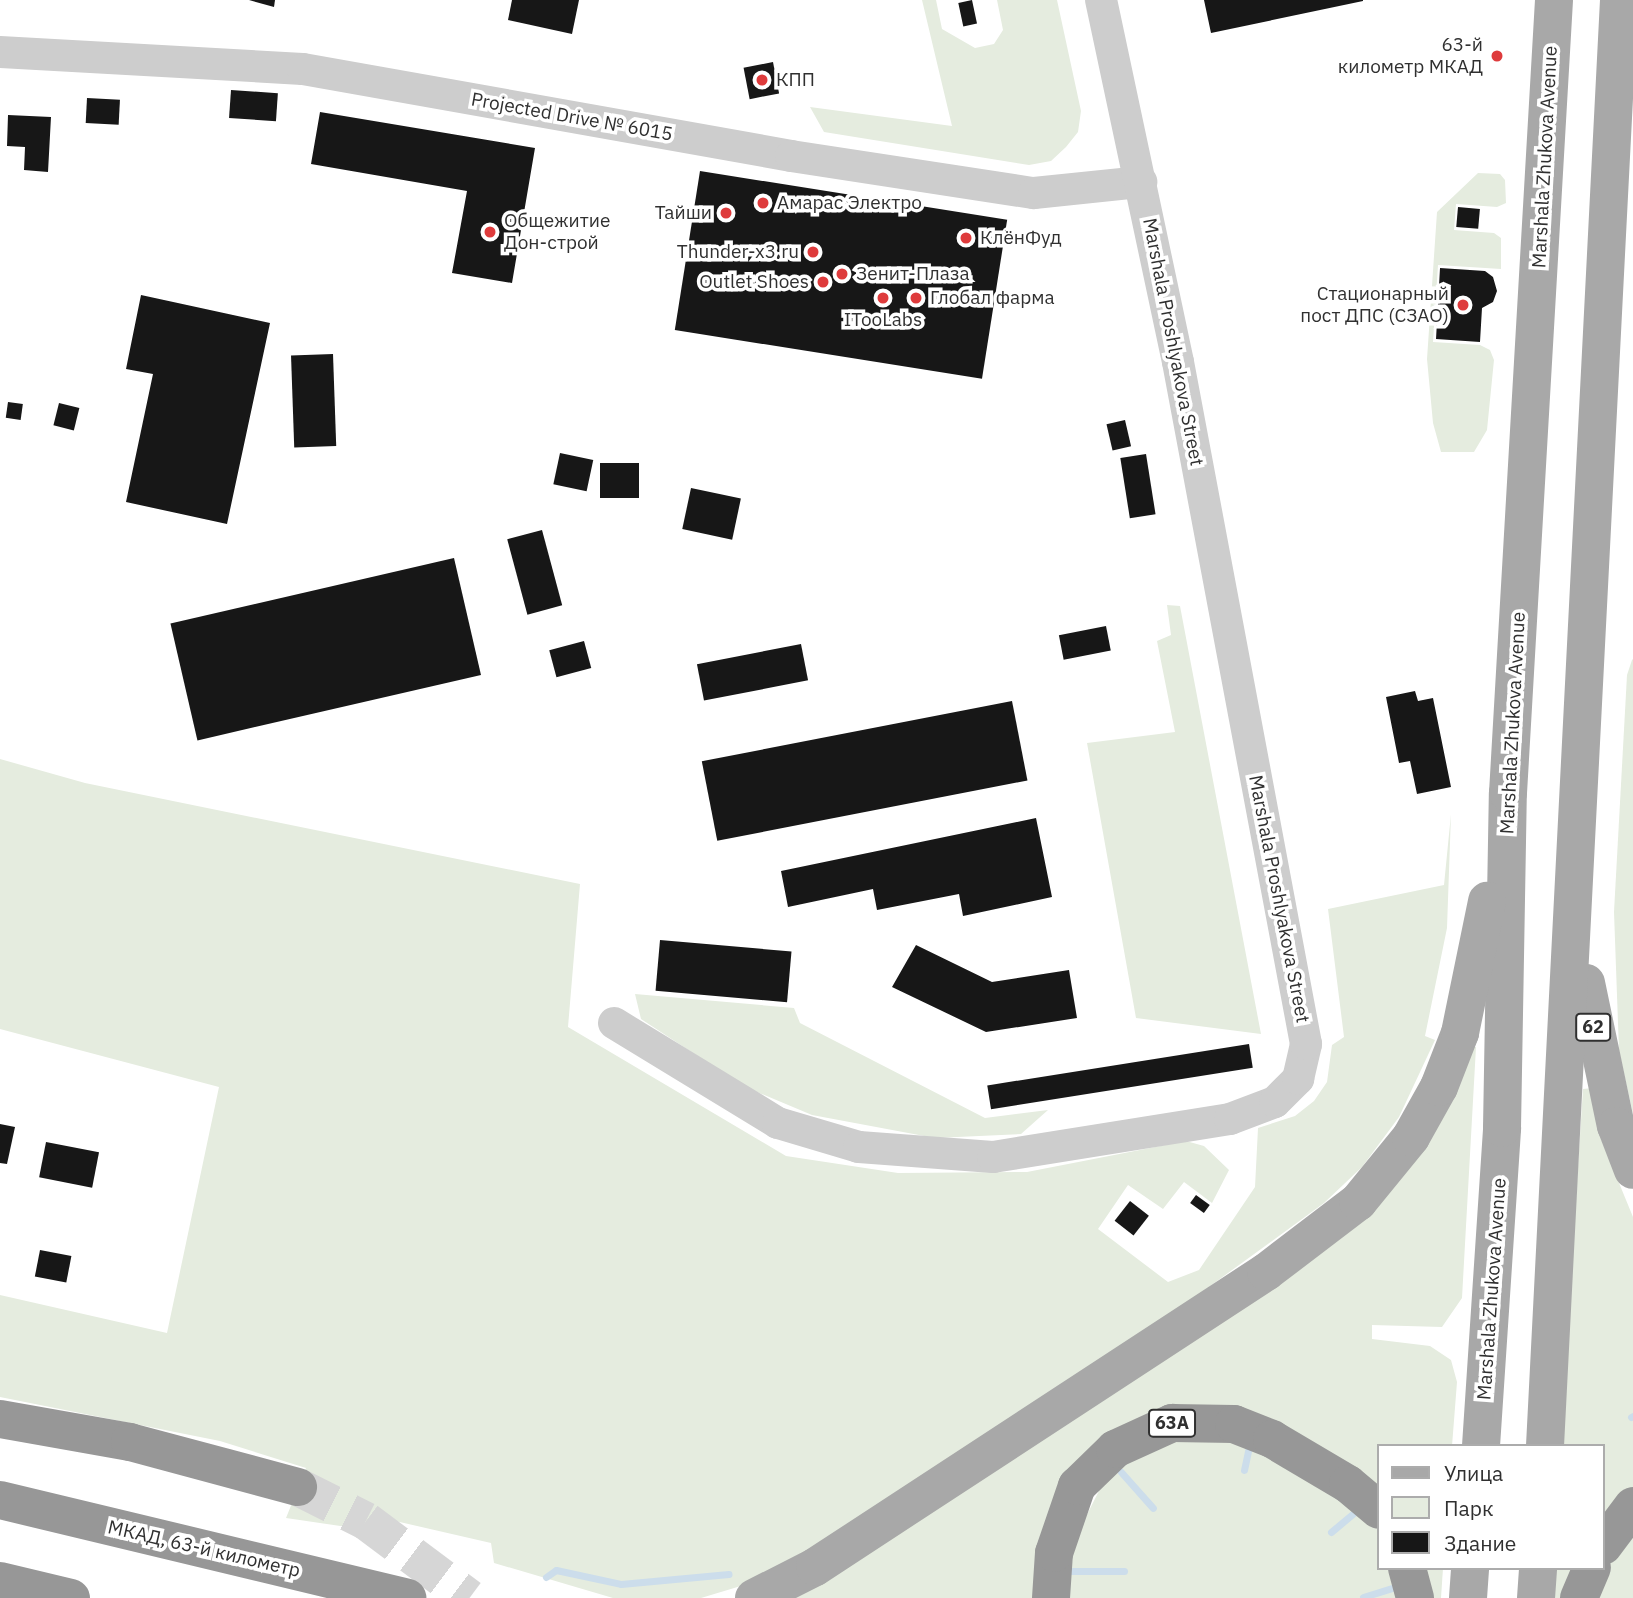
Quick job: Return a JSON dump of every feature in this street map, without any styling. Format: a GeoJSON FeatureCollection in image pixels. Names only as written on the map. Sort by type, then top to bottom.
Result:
{"type":"FeatureCollection","features":[{"type":"Feature","properties":{"kind":"highway"},"geometry":{"type":"LineString","coordinates":[[0,1419],[130,1442],[298,1487]]}},
{"type":"Feature","properties":{"kind":"highway","name":"63A"},"geometry":{"type":"LineString","coordinates":[[1051,1598],[1054,1553],[1077,1486],[1115,1450],[1172,1423],[1234,1424],[1272,1439],[1348,1484],[1378,1509]]}},
{"type":"Feature","properties":{"kind":"highway","name":"МКАД, 63-й километр"},"geometry":{"type":"LineString","coordinates":[[0,1500],[407,1598]]}},
{"type":"Feature","properties":{"kind":"highway"},"geometry":{"type":"LineString","coordinates":[[1605,1543],[1633,1506]]}},
{"type":"Feature","properties":{"kind":"highway"},"geometry":{"type":"LineString","coordinates":[[1408,1570],[1415,1598]]}},
{"type":"Feature","properties":{"kind":"highway"},"geometry":{"type":"LineString","coordinates":[[1579,1598],[1591,1570]]}},
{"type":"Feature","properties":{"kind":"highway"},"geometry":{"type":"LineString","coordinates":[[0,1581],[71,1598]]}},
{"type":"Feature","properties":{"kind":"main road","name":"Marshala Zhukova Avenue"},"geometry":{"type":"LineString","coordinates":[[1481,1444],[1502,1128],[1508,793],[1554,0]]}},
{"type":"Feature","properties":{"kind":"main road"},"geometry":{"type":"LineString","coordinates":[[1545,1444],[1577,879],[1619,0]]}},
{"type":"Feature","properties":{"kind":"main road"},"geometry":{"type":"LineString","coordinates":[[754,1598],[815,1567],[1208,1310],[1358,1202],[1411,1137],[1460,1033],[1508,793]]}},
{"type":"Feature","properties":{"kind":"main road","name":"62"},"geometry":{"type":"LineString","coordinates":[[1577,879],[1587,996],[1616,1126],[1633,1170]]}},
{"type":"Feature","properties":{"kind":"main road"},"geometry":{"type":"LineString","coordinates":[[1468,1598],[1470,1570]]}},
{"type":"Feature","properties":{"kind":"main road"},"geometry":{"type":"LineString","coordinates":[[1536,1598],[1538,1570]]}},
{"type":"Feature","properties":{"kind":"street","name":"Marshala Proshlyakova Street"},"geometry":{"type":"LineString","coordinates":[[614,1023],[778,1123],[859,1147],[993,1157],[1230,1119],[1275,1102],[1298,1079],[1307,1044],[1141,182],[1101,0]]}},
{"type":"Feature","properties":{"kind":"street","name":"Projected Drive № 6015"},"geometry":{"type":"LineString","coordinates":[[0,52],[303,69],[791,156],[1034,193],[1141,182]]}},
{"type":"Feature","properties":{"kind":"green space"},"geometry":{"type":"Polygon","coordinates":[[[922,0],[936,0],[942,29],[975,48],[994,44],[1003,30],[997,0],[1057,0],[1081,111],[1078,132],[1051,161],[1029,165],[824,132],[810,107],[952,126],[922,0]]]}},
{"type":"Feature","properties":{"kind":"green space"},"geometry":{"type":"Polygon","coordinates":[[[1478,173],[1500,174],[1505,180],[1506,203],[1497,207],[1456,204],[1454,230],[1494,233],[1501,238],[1501,269],[1438,265],[1433,342],[1480,345],[1490,350],[1494,360],[1487,430],[1474,452],[1441,452],[1433,423],[1427,359],[1437,212],[1478,173]]]}},
{"type":"Feature","properties":{"kind":"green space"},"geometry":{"type":"Polygon","coordinates":[[[1167,605],[1180,606],[1261,1034],[1136,1018],[1087,743],[1175,732],[1157,641],[1171,635],[1167,605]]]}},
{"type":"Feature","properties":{"kind":"green space"},"geometry":{"type":"Polygon","coordinates":[[[1632,660],[1633,1114],[1619,1051],[1614,912],[1627,675],[1632,660]]]}},
{"type":"Feature","properties":{"kind":"green space"},"geometry":{"type":"Polygon","coordinates":[[[0,759],[85,783],[580,884],[568,1027],[786,1156],[898,1173],[1027,1172],[1186,1141],[1204,1146],[1229,1170],[1212,1203],[1184,1182],[1163,1209],[1128,1185],[1098,1229],[1168,1282],[1199,1270],[1255,1187],[1258,1128],[1295,1116],[1314,1101],[1327,1082],[1332,1045],[1344,1037],[1328,909],[1444,885],[1451,814],[1447,928],[1425,1036],[1435,1040],[1399,1117],[1362,1167],[1324,1203],[1154,1327],[767,1578],[701,1598],[613,1598],[494,1563],[491,1543],[391,1520],[388,1533],[286,1518],[306,1468],[220,1441],[0,1397],[0,1295],[167,1333],[219,1087],[0,1029],[0,759]]]}},
{"type":"Feature","properties":{"kind":"green space"},"geometry":{"type":"Polygon","coordinates":[[[635,994],[794,1008],[800,1023],[985,1118],[1048,1110],[1021,1134],[935,1138],[812,1115],[745,1087],[641,1019],[635,994]]]}},
{"type":"Feature","properties":{"kind":"green space"},"geometry":{"type":"Polygon","coordinates":[[[1471,1047],[1476,1047],[1462,1298],[1442,1327],[1372,1325],[1372,1339],[1430,1346],[1451,1360],[1457,1382],[1452,1444],[1378,1444],[1378,1493],[1309,1443],[1130,1422],[1037,1598],[790,1598],[1265,1288],[1471,1047]]]}},
{"type":"Feature","properties":{"kind":"green space"},"geometry":{"type":"Polygon","coordinates":[[[1593,1088],[1601,1139],[1633,1217],[1633,1492],[1605,1520],[1605,1444],[1560,1444],[1583,1089],[1593,1088]]]}},
{"type":"Feature","properties":{"kind":"green space"},"geometry":{"type":"Polygon","coordinates":[[[1233,1440],[1267,1449],[1365,1511],[1378,1529],[1378,1570],[1393,1570],[1400,1598],[1065,1598],[1071,1546],[1103,1483],[1129,1460],[1167,1442],[1233,1440]]]}},
{"type":"Feature","properties":{"kind":"green space"},"geometry":{"type":"Polygon","coordinates":[[[1633,1522],[1633,1598],[1590,1598],[1633,1522]]]}},
{"type":"Feature","properties":{"kind":"green space"},"geometry":{"type":"Polygon","coordinates":[[[1425,1570],[1443,1570],[1441,1598],[1434,1598],[1425,1570]]]}},
{"type":"Feature","properties":{"kind":"green space"},"geometry":{"type":"Polygon","coordinates":[[[1551,1570],[1577,1570],[1568,1598],[1549,1598],[1551,1570]]]}},
{"type":"Feature","properties":{"kind":"building"},"geometry":{"type":"Polygon","coordinates":[[[249,0],[275,0],[274,7],[249,0]]]}},
{"type":"Feature","properties":{"kind":"building"},"geometry":{"type":"Polygon","coordinates":[[[512,0],[579,0],[572,34],[508,20],[512,0]]]}},
{"type":"Feature","properties":{"kind":"building"},"geometry":{"type":"Polygon","coordinates":[[[972,0],[977,23],[963,26],[958,3],[972,0]]]}},
{"type":"Feature","properties":{"kind":"building"},"geometry":{"type":"Polygon","coordinates":[[[1204,0],[1363,0],[1363,1],[1211,33],[1204,0]]]}},
{"type":"Feature","properties":{"kind":"building","name":"КПП"},"geometry":{"type":"Polygon","coordinates":[[[773,62],[779,93],[750,99],[744,68],[773,62]]]}},
{"type":"Feature","properties":{"kind":"building"},"geometry":{"type":"Polygon","coordinates":[[[231,90],[278,93],[276,121],[229,118],[231,90]]]}},
{"type":"Feature","properties":{"kind":"building"},"geometry":{"type":"Polygon","coordinates":[[[87,98],[120,100],[119,125],[86,123],[87,98]]]}},
{"type":"Feature","properties":{"kind":"building","name":"Общежитие Дон-строй"},"geometry":{"type":"Polygon","coordinates":[[[320,112],[535,148],[512,283],[452,273],[467,191],[311,164],[320,112]]]}},
{"type":"Feature","properties":{"kind":"building"},"geometry":{"type":"Polygon","coordinates":[[[8,115],[51,117],[48,172],[24,170],[25,147],[7,146],[8,115]]]}},
{"type":"Feature","properties":{"kind":"building","name":"Зенит-Плаза"},"geometry":{"type":"Polygon","coordinates":[[[700,171],[1007,220],[982,379],[675,330],[700,171]]]}},
{"type":"Feature","properties":{"kind":"building"},"geometry":{"type":"Polygon","coordinates":[[[1458,207],[1480,209],[1478,229],[1456,227],[1458,207]]]}},
{"type":"Feature","properties":{"kind":"building","name":"Стационарный пост ДПС (СЗАО)"},"geometry":{"type":"Polygon","coordinates":[[[1440,268],[1485,271],[1493,277],[1497,291],[1493,302],[1482,308],[1480,342],[1436,339],[1440,268]]]}},
{"type":"Feature","properties":{"kind":"building"},"geometry":{"type":"Polygon","coordinates":[[[141,295],[270,323],[227,524],[126,502],[153,374],[126,369],[141,295]]]}},
{"type":"Feature","properties":{"kind":"building"},"geometry":{"type":"Polygon","coordinates":[[[333,354],[336,446],[294,447],[291,355],[333,354]]]}},
{"type":"Feature","properties":{"kind":"building"},"geometry":{"type":"Polygon","coordinates":[[[8,402],[23,404],[21,420],[6,418],[8,402]]]}},
{"type":"Feature","properties":{"kind":"building"},"geometry":{"type":"Polygon","coordinates":[[[59,403],[79,408],[74,430],[53,425],[59,403]]]}},
{"type":"Feature","properties":{"kind":"building"},"geometry":{"type":"Polygon","coordinates":[[[1125,420],[1131,446],[1113,451],[1106,424],[1125,420]]]}},
{"type":"Feature","properties":{"kind":"building"},"geometry":{"type":"Polygon","coordinates":[[[560,453],[593,460],[587,491],[553,484],[560,453]]]}},
{"type":"Feature","properties":{"kind":"building"},"geometry":{"type":"Polygon","coordinates":[[[1146,454],[1156,514],[1130,518],[1120,458],[1146,454]]]}},
{"type":"Feature","properties":{"kind":"building"},"geometry":{"type":"Polygon","coordinates":[[[600,463],[639,463],[639,498],[600,498],[600,463]]]}},
{"type":"Feature","properties":{"kind":"building"},"geometry":{"type":"Polygon","coordinates":[[[691,488],[741,499],[732,540],[682,529],[691,488]]]}},
{"type":"Feature","properties":{"kind":"building"},"geometry":{"type":"Polygon","coordinates":[[[542,530],[562,605],[527,615],[507,539],[542,530]]]}},
{"type":"Feature","properties":{"kind":"building"},"geometry":{"type":"Polygon","coordinates":[[[454,558],[481,675],[197,740],[170,623],[454,558]]]}},
{"type":"Feature","properties":{"kind":"building"},"geometry":{"type":"Polygon","coordinates":[[[1106,626],[1111,651],[1064,660],[1059,635],[1106,626]]]}},
{"type":"Feature","properties":{"kind":"building"},"geometry":{"type":"Polygon","coordinates":[[[584,641],[591,668],[556,677],[549,650],[584,641]]]}},
{"type":"Feature","properties":{"kind":"building"},"geometry":{"type":"Polygon","coordinates":[[[801,644],[808,680],[704,701],[697,664],[801,644]]]}},
{"type":"Feature","properties":{"kind":"building"},"geometry":{"type":"Polygon","coordinates":[[[1415,691],[1418,701],[1433,698],[1451,787],[1417,794],[1410,761],[1399,763],[1386,697],[1415,691]]]}},
{"type":"Feature","properties":{"kind":"building"},"geometry":{"type":"Polygon","coordinates":[[[1012,701],[1027,781],[717,841],[702,761],[1012,701]]]}},
{"type":"Feature","properties":{"kind":"building"},"geometry":{"type":"Polygon","coordinates":[[[1036,818],[1052,897],[963,916],[959,894],[877,910],[873,889],[788,907],[781,871],[1036,818]]]}},
{"type":"Feature","properties":{"kind":"building"},"geometry":{"type":"Polygon","coordinates":[[[660,940],[791,952],[787,1002],[656,991],[660,940]]]}},
{"type":"Feature","properties":{"kind":"building"},"geometry":{"type":"Polygon","coordinates":[[[916,945],[992,982],[1069,970],[1077,1018],[986,1032],[892,987],[916,945]]]}},
{"type":"Feature","properties":{"kind":"building"},"geometry":{"type":"Polygon","coordinates":[[[1249,1044],[1253,1068],[991,1109],[987,1085],[1249,1044]]]}},
{"type":"Feature","properties":{"kind":"building"},"geometry":{"type":"Polygon","coordinates":[[[0,1124],[15,1127],[7,1164],[0,1163],[0,1124]]]}},
{"type":"Feature","properties":{"kind":"building"},"geometry":{"type":"Polygon","coordinates":[[[46,1142],[99,1152],[92,1188],[39,1177],[46,1142]]]}},
{"type":"Feature","properties":{"kind":"building"},"geometry":{"type":"Polygon","coordinates":[[[1196,1195],[1210,1205],[1204,1213],[1190,1203],[1196,1195]]]}},
{"type":"Feature","properties":{"kind":"building"},"geometry":{"type":"Polygon","coordinates":[[[1130,1201],[1149,1216],[1134,1235],[1115,1221],[1130,1201]]]}},
{"type":"Feature","properties":{"kind":"building"},"geometry":{"type":"Polygon","coordinates":[[[40,1250],[71,1256],[66,1283],[35,1277],[40,1250]]]}},
{"type":"Feature","properties":{"kind":"waterway"},"geometry":{"type":"LineString","coordinates":[[1244,1470],[1250,1442]]}},
{"type":"Feature","properties":{"kind":"waterway"},"geometry":{"type":"LineString","coordinates":[[1121,1472],[1153,1508]]}},
{"type":"Feature","properties":{"kind":"waterway"},"geometry":{"type":"LineString","coordinates":[[1331,1532],[1360,1508]]}},
{"type":"Feature","properties":{"kind":"waterway"},"geometry":{"type":"LineString","coordinates":[[546,1577],[556,1570],[621,1584],[729,1574]]}},
{"type":"Feature","properties":{"kind":"waterway"},"geometry":{"type":"LineString","coordinates":[[1068,1571],[1124,1571]]}},
{"type":"Feature","properties":{"kind":"waterway"},"geometry":{"type":"LineString","coordinates":[[1363,1597],[1402,1585]]}},
{"type":"Feature","properties":{"kind":"tunnel"},"geometry":{"type":"LineString","coordinates":[[298,1487],[366,1521],[469,1598]]}},
{"type":"Feature","properties":{"kind":"place","name":"63-й километр МКАД"},"geometry":{"type":"Point","coordinates":[1497,56]}},
{"type":"Feature","properties":{"kind":"place","name":"КПП"},"geometry":{"type":"Point","coordinates":[762,80]}},
{"type":"Feature","properties":{"kind":"place","name":"Амарас Электро"},"geometry":{"type":"Point","coordinates":[763,203]}},
{"type":"Feature","properties":{"kind":"place","name":"Тайши"},"geometry":{"type":"Point","coordinates":[726,213]}},
{"type":"Feature","properties":{"kind":"place","name":"Общежитие Дон-строй"},"geometry":{"type":"Point","coordinates":[490,232]}},
{"type":"Feature","properties":{"kind":"place","name":"КлёнФуд"},"geometry":{"type":"Point","coordinates":[966,238]}},
{"type":"Feature","properties":{"kind":"place","name":"Thunder-x3.ru"},"geometry":{"type":"Point","coordinates":[813,252]}},
{"type":"Feature","properties":{"kind":"place","name":"Зенит-Плаза"},"geometry":{"type":"Point","coordinates":[842,274]}},
{"type":"Feature","properties":{"kind":"place","name":"Outlet Shoes"},"geometry":{"type":"Point","coordinates":[823,282]}},
{"type":"Feature","properties":{"kind":"place","name":"ITooLabs"},"geometry":{"type":"Point","coordinates":[883,298]}},
{"type":"Feature","properties":{"kind":"place","name":"Глобал фарма"},"geometry":{"type":"Point","coordinates":[916,298]}},
{"type":"Feature","properties":{"kind":"place","name":"Стационарный пост ДПС (СЗАО)"},"geometry":{"type":"Point","coordinates":[1463,305]}}]}
